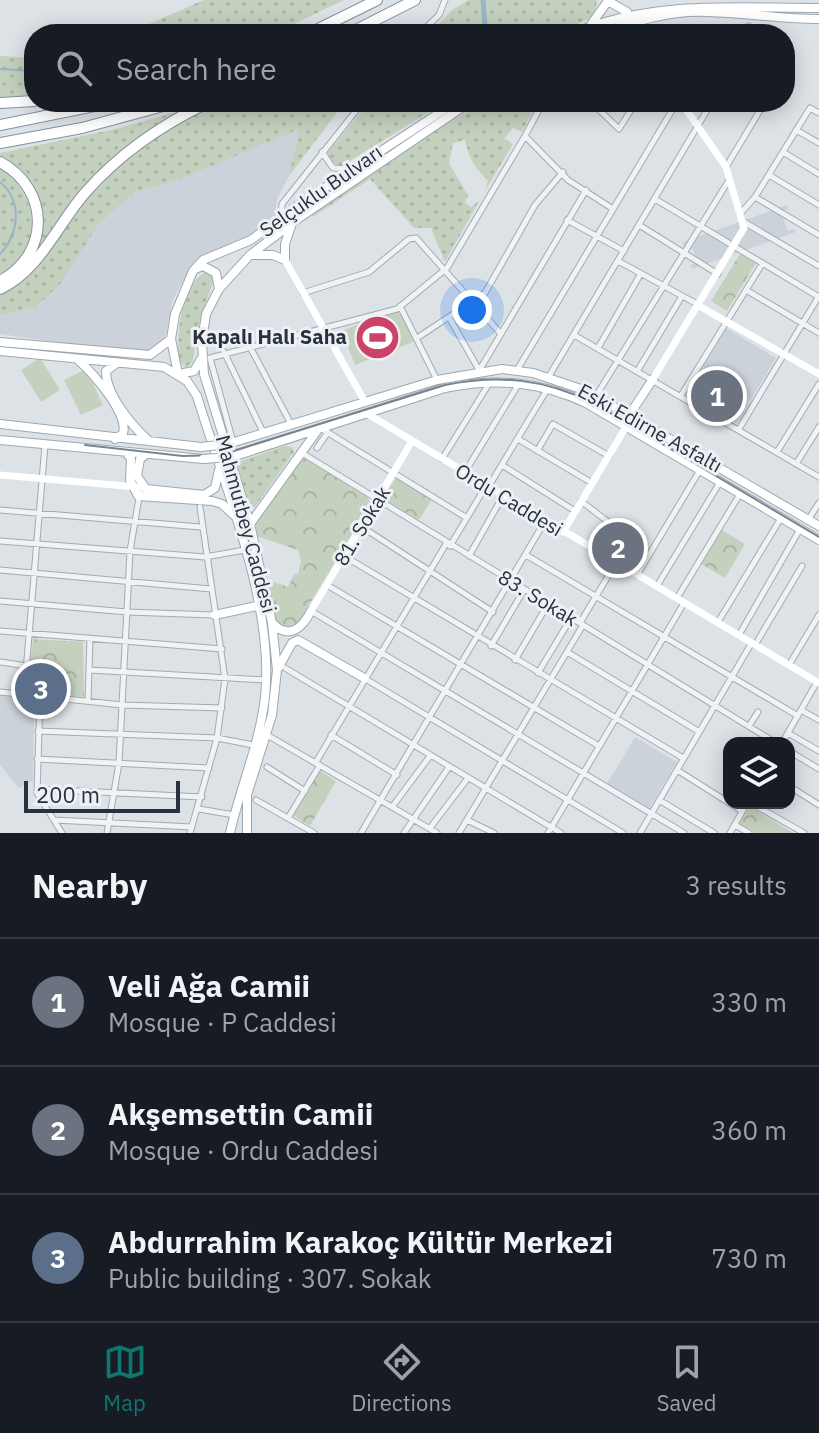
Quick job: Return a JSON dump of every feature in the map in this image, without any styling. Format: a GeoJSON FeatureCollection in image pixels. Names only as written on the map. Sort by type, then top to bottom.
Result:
{"type":"FeatureCollection","features":[{"type":"Feature","properties":{"kind":"highway"},"geometry":{"type":"LineString","coordinates":[[328,24],[377,0]]}},
{"type":"Feature","properties":{"kind":"highway"},"geometry":{"type":"LineString","coordinates":[[368,24],[415,0]]}},
{"type":"Feature","properties":{"kind":"highway"},"geometry":{"type":"LineString","coordinates":[[0,103],[24,102]]}},
{"type":"Feature","properties":{"kind":"highway"},"geometry":{"type":"LineString","coordinates":[[0,125],[64,112]]}},
{"type":"Feature","properties":{"kind":"highway"},"geometry":{"type":"LineString","coordinates":[[0,143],[95,125],[142,112]]}},
{"type":"Feature","properties":{"kind":"highway"},"geometry":{"type":"LineString","coordinates":[[0,289],[30,268],[72,210],[112,165],[157,131],[191,112]]}},
{"type":"Feature","properties":{"kind":"highway"},"geometry":{"type":"LineString","coordinates":[[0,162],[26,182],[35,198],[39,221],[35,243],[28,258],[0,281]]}},
{"type":"Feature","properties":{"kind":"main road"},"geometry":{"type":"LineString","coordinates":[[591,24],[608,1],[630,13]]}},
{"type":"Feature","properties":{"kind":"main road"},"geometry":{"type":"LineString","coordinates":[[591,24],[630,13],[690,3],[819,8]]}},
{"type":"Feature","properties":{"kind":"main road"},"geometry":{"type":"LineString","coordinates":[[641,24],[668,15],[707,12],[763,19],[819,19]]}},
{"type":"Feature","properties":{"kind":"main road","name":"Selçuklu Bulvarı"},"geometry":{"type":"LineString","coordinates":[[193,271],[214,254],[251,240],[440,112]]}},
{"type":"Feature","properties":{"kind":"main road","name":"Selçuklu Bulvarı"},"geometry":{"type":"LineString","coordinates":[[201,357],[206,314],[219,289],[250,255],[455,112]]}},
{"type":"Feature","properties":{"kind":"main road"},"geometry":{"type":"LineString","coordinates":[[563,532],[743,233],[726,167],[688,112]]}},
{"type":"Feature","properties":{"kind":"main road"},"geometry":{"type":"LineString","coordinates":[[292,224],[286,237],[285,260],[365,402]]}},
{"type":"Feature","properties":{"kind":"main road"},"geometry":{"type":"LineString","coordinates":[[250,255],[273,255],[285,260]]}},
{"type":"Feature","properties":{"kind":"main road"},"geometry":{"type":"LineString","coordinates":[[178,374],[171,339],[179,300],[193,271],[203,266],[216,273],[219,289]]}},
{"type":"Feature","properties":{"kind":"main road"},"geometry":{"type":"LineString","coordinates":[[699,306],[819,373]]}},
{"type":"Feature","properties":{"kind":"main road"},"geometry":{"type":"LineString","coordinates":[[0,342],[150,355],[171,339]]}},
{"type":"Feature","properties":{"kind":"main road"},"geometry":{"type":"LineString","coordinates":[[0,351],[164,367],[178,374],[194,371],[201,357]]}},
{"type":"Feature","properties":{"kind":"main road","name":"Mahmutbey Caddesi"},"geometry":{"type":"LineString","coordinates":[[201,357],[250,524],[281,669],[267,735],[247,795],[247,833]]}},
{"type":"Feature","properties":{"kind":"main road"},"geometry":{"type":"LineString","coordinates":[[76,359],[95,375],[124,423],[123,434],[115,439]]}},
{"type":"Feature","properties":{"kind":"main road"},"geometry":{"type":"LineString","coordinates":[[117,363],[106,371],[107,381],[127,418],[150,441]]}},
{"type":"Feature","properties":{"kind":"main road","name":"Eski Edirne Asfaltı"},"geometry":{"type":"LineString","coordinates":[[0,424],[201,447],[231,444],[437,380],[479,371],[517,371],[549,376],[596,396],[819,526]]}},
{"type":"Feature","properties":{"kind":"main road","name":"Mahmutbey Caddesi"},"geometry":{"type":"LineString","coordinates":[[178,374],[197,396],[238,518],[258,607],[266,680],[262,716],[230,833]]}},
{"type":"Feature","properties":{"kind":"main road","name":"Eski Edirne Asfaltı"},"geometry":{"type":"LineString","coordinates":[[0,440],[145,455],[203,459],[232,457],[324,430],[445,388],[491,381],[519,382],[549,388],[625,426],[819,540]]}},
{"type":"Feature","properties":{"kind":"main road","name":"Ordu Caddesi"},"geometry":{"type":"LineString","coordinates":[[366,413],[818,683]]}},
{"type":"Feature","properties":{"kind":"main road"},"geometry":{"type":"LineString","coordinates":[[250,524],[302,453],[324,430]]}},
{"type":"Feature","properties":{"kind":"main road","name":"81. Sokak"},"geometry":{"type":"LineString","coordinates":[[311,611],[412,441]]}},
{"type":"Feature","properties":{"kind":"main road"},"geometry":{"type":"LineString","coordinates":[[126,452],[131,459],[137,490]]}},
{"type":"Feature","properties":{"kind":"main road"},"geometry":{"type":"LineString","coordinates":[[137,490],[139,463],[145,455]]}},
{"type":"Feature","properties":{"kind":"main road"},"geometry":{"type":"LineString","coordinates":[[137,490],[204,495],[218,482],[219,465]]}},
{"type":"Feature","properties":{"kind":"main road"},"geometry":{"type":"LineString","coordinates":[[0,475],[212,501],[222,504],[238,518]]}},
{"type":"Feature","properties":{"kind":"main road"},"geometry":{"type":"LineString","coordinates":[[215,615],[258,607],[267,598]]}},
{"type":"Feature","properties":{"kind":"main road"},"geometry":{"type":"LineString","coordinates":[[272,623],[281,630],[295,631],[303,627],[311,611]]}},
{"type":"Feature","properties":{"kind":"main road"},"geometry":{"type":"LineString","coordinates":[[281,669],[285,653],[298,640],[364,678]]}},
{"type":"Feature","properties":{"kind":"street"},"geometry":{"type":"LineString","coordinates":[[430,24],[439,15],[445,0]]}},
{"type":"Feature","properties":{"kind":"street"},"geometry":{"type":"LineString","coordinates":[[819,113],[810,108],[741,218],[819,266]]}},
{"type":"Feature","properties":{"kind":"street"},"geometry":{"type":"LineString","coordinates":[[282,217],[282,204],[355,112]]}},
{"type":"Feature","properties":{"kind":"street"},"geometry":{"type":"LineString","coordinates":[[231,444],[210,358],[224,352],[325,330],[400,306],[447,268],[538,112]]}},
{"type":"Feature","properties":{"kind":"street"},"geometry":{"type":"LineString","coordinates":[[601,112],[619,129],[630,112]]}},
{"type":"Feature","properties":{"kind":"street"},"geometry":{"type":"LineString","coordinates":[[517,371],[673,112]]}},
{"type":"Feature","properties":{"kind":"street"},"geometry":{"type":"LineString","coordinates":[[549,376],[706,112]]}},
{"type":"Feature","properties":{"kind":"street"},"geometry":{"type":"LineString","coordinates":[[726,167],[759,112]]}},
{"type":"Feature","properties":{"kind":"street"},"geometry":{"type":"LineString","coordinates":[[796,130],[819,143]]}},
{"type":"Feature","properties":{"kind":"street"},"geometry":{"type":"LineString","coordinates":[[525,136],[568,180],[613,209]]}},
{"type":"Feature","properties":{"kind":"street"},"geometry":{"type":"LineString","coordinates":[[321,152],[333,168],[352,169]]}},
{"type":"Feature","properties":{"kind":"street"},"geometry":{"type":"LineString","coordinates":[[783,152],[819,174]]}},
{"type":"Feature","properties":{"kind":"street"},"geometry":{"type":"LineString","coordinates":[[417,338],[485,293],[540,197],[563,172]]}},
{"type":"Feature","properties":{"kind":"street"},"geometry":{"type":"LineString","coordinates":[[769,175],[819,205]]}},
{"type":"Feature","properties":{"kind":"street"},"geometry":{"type":"LineString","coordinates":[[596,396],[729,180]]}},
{"type":"Feature","properties":{"kind":"street"},"geometry":{"type":"LineString","coordinates":[[479,371],[586,190]]}},
{"type":"Feature","properties":{"kind":"street"},"geometry":{"type":"LineString","coordinates":[[755,197],[819,235]]}},
{"type":"Feature","properties":{"kind":"street"},"geometry":{"type":"LineString","coordinates":[[655,199],[819,296],[739,429]]}},
{"type":"Feature","properties":{"kind":"street"},"geometry":{"type":"LineString","coordinates":[[567,220],[624,251]]}},
{"type":"Feature","properties":{"kind":"street"},"geometry":{"type":"LineString","coordinates":[[639,225],[719,274]]}},
{"type":"Feature","properties":{"kind":"street"},"geometry":{"type":"LineString","coordinates":[[303,293],[369,272],[409,239],[416,238],[447,268],[501,334]]}},
{"type":"Feature","properties":{"kind":"street"},"geometry":{"type":"LineString","coordinates":[[618,261],[699,306]]}},
{"type":"Feature","properties":{"kind":"street"},"geometry":{"type":"LineString","coordinates":[[682,394],[762,264]]}},
{"type":"Feature","properties":{"kind":"street"},"geometry":{"type":"LineString","coordinates":[[598,348],[640,275]]}},
{"type":"Feature","properties":{"kind":"street"},"geometry":{"type":"LineString","coordinates":[[746,290],[819,333]]}},
{"type":"Feature","properties":{"kind":"street"},"geometry":{"type":"LineString","coordinates":[[638,370],[682,296]]}},
{"type":"Feature","properties":{"kind":"street"},"geometry":{"type":"LineString","coordinates":[[400,306],[437,380]]}},
{"type":"Feature","properties":{"kind":"street"},"geometry":{"type":"LineString","coordinates":[[450,319],[479,371]]}},
{"type":"Feature","properties":{"kind":"street"},"geometry":{"type":"LineString","coordinates":[[574,335],[682,394],[819,477]]}},
{"type":"Feature","properties":{"kind":"street"},"geometry":{"type":"LineString","coordinates":[[250,347],[292,425]]}},
{"type":"Feature","properties":{"kind":"street"},"geometry":{"type":"LineString","coordinates":[[224,352],[264,435]]}},
{"type":"Feature","properties":{"kind":"street"},"geometry":{"type":"LineString","coordinates":[[442,459],[491,381]]}},
{"type":"Feature","properties":{"kind":"street"},"geometry":{"type":"LineString","coordinates":[[464,473],[519,382]]}},
{"type":"Feature","properties":{"kind":"street"},"geometry":{"type":"LineString","coordinates":[[777,452],[819,384]]}},
{"type":"Feature","properties":{"kind":"street"},"geometry":{"type":"LineString","coordinates":[[288,818],[380,651],[549,388]]}},
{"type":"Feature","properties":{"kind":"street"},"geometry":{"type":"LineString","coordinates":[[537,451],[553,424],[609,456]]}},
{"type":"Feature","properties":{"kind":"street"},"geometry":{"type":"LineString","coordinates":[[796,464],[819,427]]}},
{"type":"Feature","properties":{"kind":"street"},"geometry":{"type":"LineString","coordinates":[[317,448],[324,430],[467,518]]}},
{"type":"Feature","properties":{"kind":"street"},"geometry":{"type":"LineString","coordinates":[[518,439],[592,483]]}},
{"type":"Feature","properties":{"kind":"street"},"geometry":{"type":"LineString","coordinates":[[24,695],[45,445]]}},
{"type":"Feature","properties":{"kind":"street","name":"83. Sokak"},"geometry":{"type":"LineString","coordinates":[[302,453],[766,737]]}},
{"type":"Feature","properties":{"kind":"street"},"geometry":{"type":"LineString","coordinates":[[459,833],[567,652],[595,598],[638,545],[502,465]]}},
{"type":"Feature","properties":{"kind":"street"},"geometry":{"type":"LineString","coordinates":[[637,576],[700,469]]}},
{"type":"Feature","properties":{"kind":"street"},"geometry":{"type":"LineString","coordinates":[[657,587],[720,481]]}},
{"type":"Feature","properties":{"kind":"street"},"geometry":{"type":"LineString","coordinates":[[107,833],[119,763],[130,551],[137,490]]}},
{"type":"Feature","properties":{"kind":"street"},"geometry":{"type":"LineString","coordinates":[[550,830],[648,664],[740,493]]}},
{"type":"Feature","properties":{"kind":"street"},"geometry":{"type":"LineString","coordinates":[[469,556],[503,496]]}},
{"type":"Feature","properties":{"kind":"street"},"geometry":{"type":"LineString","coordinates":[[808,520],[819,503]]}},
{"type":"Feature","properties":{"kind":"street"},"geometry":{"type":"LineString","coordinates":[[53,820],[191,830],[217,738],[225,679],[200,527],[200,507]]}},
{"type":"Feature","properties":{"kind":"street"},"geometry":{"type":"LineString","coordinates":[[0,510],[200,527]]}},
{"type":"Feature","properties":{"kind":"street"},"geometry":{"type":"LineString","coordinates":[[717,623],[781,518]]}},
{"type":"Feature","properties":{"kind":"street"},"geometry":{"type":"LineString","coordinates":[[361,833],[415,747],[545,521]]}},
{"type":"Feature","properties":{"kind":"street"},"geometry":{"type":"LineString","coordinates":[[362,527],[493,612]]}},
{"type":"Feature","properties":{"kind":"street"},"geometry":{"type":"LineString","coordinates":[[738,636],[800,529]]}},
{"type":"Feature","properties":{"kind":"street"},"geometry":{"type":"LineString","coordinates":[[0,541],[205,557],[245,550]]}},
{"type":"Feature","properties":{"kind":"street"},"geometry":{"type":"LineString","coordinates":[[526,555],[732,677],[819,720]]}},
{"type":"Feature","properties":{"kind":"street"},"geometry":{"type":"LineString","coordinates":[[344,556],[478,639],[683,758]]}},
{"type":"Feature","properties":{"kind":"street"},"geometry":{"type":"LineString","coordinates":[[640,833],[698,731],[802,566]]}},
{"type":"Feature","properties":{"kind":"street"},"geometry":{"type":"LineString","coordinates":[[0,570],[211,589]]}},
{"type":"Feature","properties":{"kind":"street"},"geometry":{"type":"LineString","coordinates":[[327,585],[599,746]]}},
{"type":"Feature","properties":{"kind":"street"},"geometry":{"type":"LineString","coordinates":[[491,646],[524,590]]}},
{"type":"Feature","properties":{"kind":"street"},"geometry":{"type":"LineString","coordinates":[[0,601],[127,612],[215,615]]}},
{"type":"Feature","properties":{"kind":"street"},"geometry":{"type":"LineString","coordinates":[[515,660],[548,604]]}},
{"type":"Feature","properties":{"kind":"street"},"geometry":{"type":"LineString","coordinates":[[311,611],[684,833]]}},
{"type":"Feature","properties":{"kind":"street"},"geometry":{"type":"LineString","coordinates":[[789,665],[819,615]]}},
{"type":"Feature","properties":{"kind":"street"},"geometry":{"type":"LineString","coordinates":[[538,673],[571,618]]}},
{"type":"Feature","properties":{"kind":"street"},"geometry":{"type":"LineString","coordinates":[[0,631],[222,649]]}},
{"type":"Feature","properties":{"kind":"street"},"geometry":{"type":"LineString","coordinates":[[88,701],[90,638]]}},
{"type":"Feature","properties":{"kind":"street"},"geometry":{"type":"LineString","coordinates":[[567,652],[698,731]]}},
{"type":"Feature","properties":{"kind":"street"},"geometry":{"type":"LineString","coordinates":[[0,662],[27,666]]}},
{"type":"Feature","properties":{"kind":"street"},"geometry":{"type":"LineString","coordinates":[[281,669],[348,706],[550,830],[561,833]]}},
{"type":"Feature","properties":{"kind":"street"},"geometry":{"type":"LineString","coordinates":[[89,670],[266,680]]}},
{"type":"Feature","properties":{"kind":"street"},"geometry":{"type":"LineString","coordinates":[[364,678],[623,833]]}},
{"type":"Feature","properties":{"kind":"street"},"geometry":{"type":"LineString","coordinates":[[786,737],[818,683]]}},
{"type":"Feature","properties":{"kind":"street"},"geometry":{"type":"LineString","coordinates":[[0,692],[122,705],[222,708]]}},
{"type":"Feature","properties":{"kind":"street"},"geometry":{"type":"LineString","coordinates":[[40,698],[37,789],[62,833]]}},
{"type":"Feature","properties":{"kind":"street"},"geometry":{"type":"LineString","coordinates":[[749,726],[758,712]]}},
{"type":"Feature","properties":{"kind":"street"},"geometry":{"type":"LineString","coordinates":[[38,731],[217,738],[253,745]]}},
{"type":"Feature","properties":{"kind":"street"},"geometry":{"type":"LineString","coordinates":[[788,733],[819,751]]}},
{"type":"Feature","properties":{"kind":"street"},"geometry":{"type":"LineString","coordinates":[[267,735],[437,833]]}},
{"type":"Feature","properties":{"kind":"street"},"geometry":{"type":"LineString","coordinates":[[331,735],[397,775]]}},
{"type":"Feature","properties":{"kind":"street"},"geometry":{"type":"LineString","coordinates":[[795,755],[819,769]]}},
{"type":"Feature","properties":{"kind":"street"},"geometry":{"type":"LineString","coordinates":[[392,807],[430,756]]}},
{"type":"Feature","properties":{"kind":"street"},"geometry":{"type":"LineString","coordinates":[[37,759],[209,768]]}},
{"type":"Feature","properties":{"kind":"street"},"geometry":{"type":"LineString","coordinates":[[267,767],[305,791]]}},
{"type":"Feature","properties":{"kind":"street"},"geometry":{"type":"LineString","coordinates":[[404,833],[449,767]]}},
{"type":"Feature","properties":{"kind":"street"},"geometry":{"type":"LineString","coordinates":[[677,770],[742,811],[730,833]]}},
{"type":"Feature","properties":{"kind":"street"},"geometry":{"type":"LineString","coordinates":[[430,828],[468,778]]}},
{"type":"Feature","properties":{"kind":"street"},"geometry":{"type":"LineString","coordinates":[[37,789],[202,797]]}},
{"type":"Feature","properties":{"kind":"street"},"geometry":{"type":"LineString","coordinates":[[795,790],[819,805]]}},
{"type":"Feature","properties":{"kind":"street"},"geometry":{"type":"LineString","coordinates":[[256,800],[314,833]]}},
{"type":"Feature","properties":{"kind":"street"},"geometry":{"type":"LineString","coordinates":[[659,800],[714,833]]}},
{"type":"Feature","properties":{"kind":"street"},"geometry":{"type":"LineString","coordinates":[[199,809],[234,815]]}},
{"type":"Feature","properties":{"kind":"street"},"geometry":{"type":"LineString","coordinates":[[760,809],[804,833]]}},
{"type":"Feature","properties":{"kind":"street"},"geometry":{"type":"LineString","coordinates":[[467,820],[494,833]]}},
{"type":"Feature","properties":{"kind":"street"},"geometry":{"type":"LineString","coordinates":[[735,825],[749,833]]}},
{"type":"Feature","properties":{"kind":"shaded area"},"geometry":{"type":"Polygon","coordinates":[[[299,128],[289,176],[277,199],[275,218],[251,237],[191,267],[173,299],[165,338],[153,352],[110,350],[0,334],[0,316],[36,307],[61,283],[99,224],[134,193],[183,178],[299,128]]]}},
{"type":"Feature","properties":{"kind":"shaded area"},"geometry":{"type":"Polygon","coordinates":[[[787,205],[788,209],[781,212],[788,231],[794,229],[796,232],[692,269],[691,265],[697,262],[691,244],[684,246],[683,242],[787,205]]]}},
{"type":"Feature","properties":{"kind":"shaded area"},"geometry":{"type":"Polygon","coordinates":[[[726,328],[776,358],[751,400],[701,371],[726,328]]]}},
{"type":"Feature","properties":{"kind":"shaded area"},"geometry":{"type":"Polygon","coordinates":[[[0,695],[34,700],[33,781],[19,788],[0,765],[0,695]]]}},
{"type":"Feature","properties":{"kind":"shaded area"},"geometry":{"type":"Polygon","coordinates":[[[635,737],[677,762],[649,809],[607,784],[635,737]]]}},
{"type":"Feature","properties":{"kind":"green space"},"geometry":{"type":"Polygon","coordinates":[[[204,0],[344,0],[294,24],[149,24],[204,0]]]}},
{"type":"Feature","properties":{"kind":"green space"},"geometry":{"type":"Polygon","coordinates":[[[468,0],[597,0],[595,15],[577,24],[439,24],[468,0]]]}},
{"type":"Feature","properties":{"kind":"green space"},"geometry":{"type":"Polygon","coordinates":[[[0,56],[24,57],[24,98],[0,99],[0,56]]]}},
{"type":"Feature","properties":{"kind":"green space"},"geometry":{"type":"Polygon","coordinates":[[[178,112],[158,125],[100,174],[36,253],[42,224],[38,197],[24,174],[0,157],[0,153],[116,129],[178,112]]]}},
{"type":"Feature","properties":{"kind":"green space"},"geometry":{"type":"Polygon","coordinates":[[[200,112],[337,112],[289,176],[299,129],[183,178],[134,193],[99,224],[61,283],[36,307],[0,316],[0,293],[15,285],[40,262],[103,179],[133,152],[200,112]]]}},
{"type":"Feature","properties":{"kind":"green space"},"geometry":{"type":"Polygon","coordinates":[[[362,112],[429,112],[342,166],[328,162],[327,153],[362,112]]]}},
{"type":"Feature","properties":{"kind":"green space"},"geometry":{"type":"Polygon","coordinates":[[[466,112],[532,112],[522,132],[513,128],[504,139],[513,144],[485,191],[488,181],[473,162],[465,140],[453,143],[449,163],[468,195],[465,202],[471,207],[479,201],[445,262],[431,228],[414,228],[370,179],[313,217],[311,214],[466,112]]]}},
{"type":"Feature","properties":{"kind":"green space"},"geometry":{"type":"Polygon","coordinates":[[[0,168],[23,192],[32,221],[25,251],[0,274],[0,168]]]}},
{"type":"Feature","properties":{"kind":"green space"},"geometry":{"type":"Polygon","coordinates":[[[740,254],[756,263],[727,311],[711,301],[740,254]]]}},
{"type":"Feature","properties":{"kind":"green space"},"geometry":{"type":"Polygon","coordinates":[[[206,272],[214,279],[197,331],[193,361],[186,368],[178,360],[182,311],[190,288],[206,272]]]}},
{"type":"Feature","properties":{"kind":"green space"},"geometry":{"type":"Polygon","coordinates":[[[400,308],[413,342],[355,365],[342,331],[400,308]]]}},
{"type":"Feature","properties":{"kind":"green space"},"geometry":{"type":"Polygon","coordinates":[[[40,358],[60,390],[41,402],[21,370],[40,358]]]}},
{"type":"Feature","properties":{"kind":"green space"},"geometry":{"type":"Polygon","coordinates":[[[86,369],[103,405],[81,415],[64,380],[86,369]]]}},
{"type":"Feature","properties":{"kind":"green space"},"geometry":{"type":"Polygon","coordinates":[[[285,446],[292,447],[294,452],[255,507],[250,507],[235,463],[285,446]]]}},
{"type":"Feature","properties":{"kind":"green space"},"geometry":{"type":"Polygon","coordinates":[[[304,458],[367,497],[371,503],[298,623],[284,628],[274,620],[266,579],[288,587],[294,574],[298,574],[301,560],[298,550],[257,536],[255,520],[304,458]]]}},
{"type":"Feature","properties":{"kind":"green space"},"geometry":{"type":"Polygon","coordinates":[[[396,478],[432,499],[419,520],[383,498],[396,478]]]}},
{"type":"Feature","properties":{"kind":"green space"},"geometry":{"type":"Polygon","coordinates":[[[722,530],[745,544],[725,578],[701,564],[722,530]]]}},
{"type":"Feature","properties":{"kind":"green space"},"geometry":{"type":"Polygon","coordinates":[[[33,639],[83,642],[84,697],[51,694],[51,687],[28,684],[33,639]]]}},
{"type":"Feature","properties":{"kind":"green space"},"geometry":{"type":"Polygon","coordinates":[[[319,770],[336,781],[310,826],[293,815],[319,770]]]}},
{"type":"Feature","properties":{"kind":"green space"},"geometry":{"type":"Polygon","coordinates":[[[749,809],[753,809],[793,833],[755,833],[739,824],[749,809]]]}},
{"type":"Feature","properties":{"kind":"waterway"},"geometry":{"type":"LineString","coordinates":[[483,0],[485,24]]}},
{"type":"Feature","properties":{"kind":"waterway"},"geometry":{"type":"LineString","coordinates":[[0,69],[24,70]]}},
{"type":"Feature","properties":{"kind":"waterway"},"geometry":{"type":"LineString","coordinates":[[0,182],[12,198],[16,218],[11,237],[0,254]]}},
{"type":"Feature","properties":{"kind":"tram line"},"geometry":{"type":"LineString","coordinates":[[85,445],[183,456],[220,455],[445,385],[484,380],[521,381],[557,389],[593,403],[819,537]]}},
{"type":"Feature","properties":{"kind":"place","name":"Kapalı Halı Saha"},"geometry":{"type":"Point","coordinates":[378,337]}},
{"type":"Feature","properties":{"kind":"place","name":"Veli Ağa Camii"},"geometry":{"type":"Point","coordinates":[717,396]}},
{"type":"Feature","properties":{"kind":"place","name":"Akşemsettin Camii"},"geometry":{"type":"Point","coordinates":[618,548]}},
{"type":"Feature","properties":{"kind":"place","name":"Abdurrahim Karakoç Kültür Merkezi"},"geometry":{"type":"Point","coordinates":[41,689]}}]}
